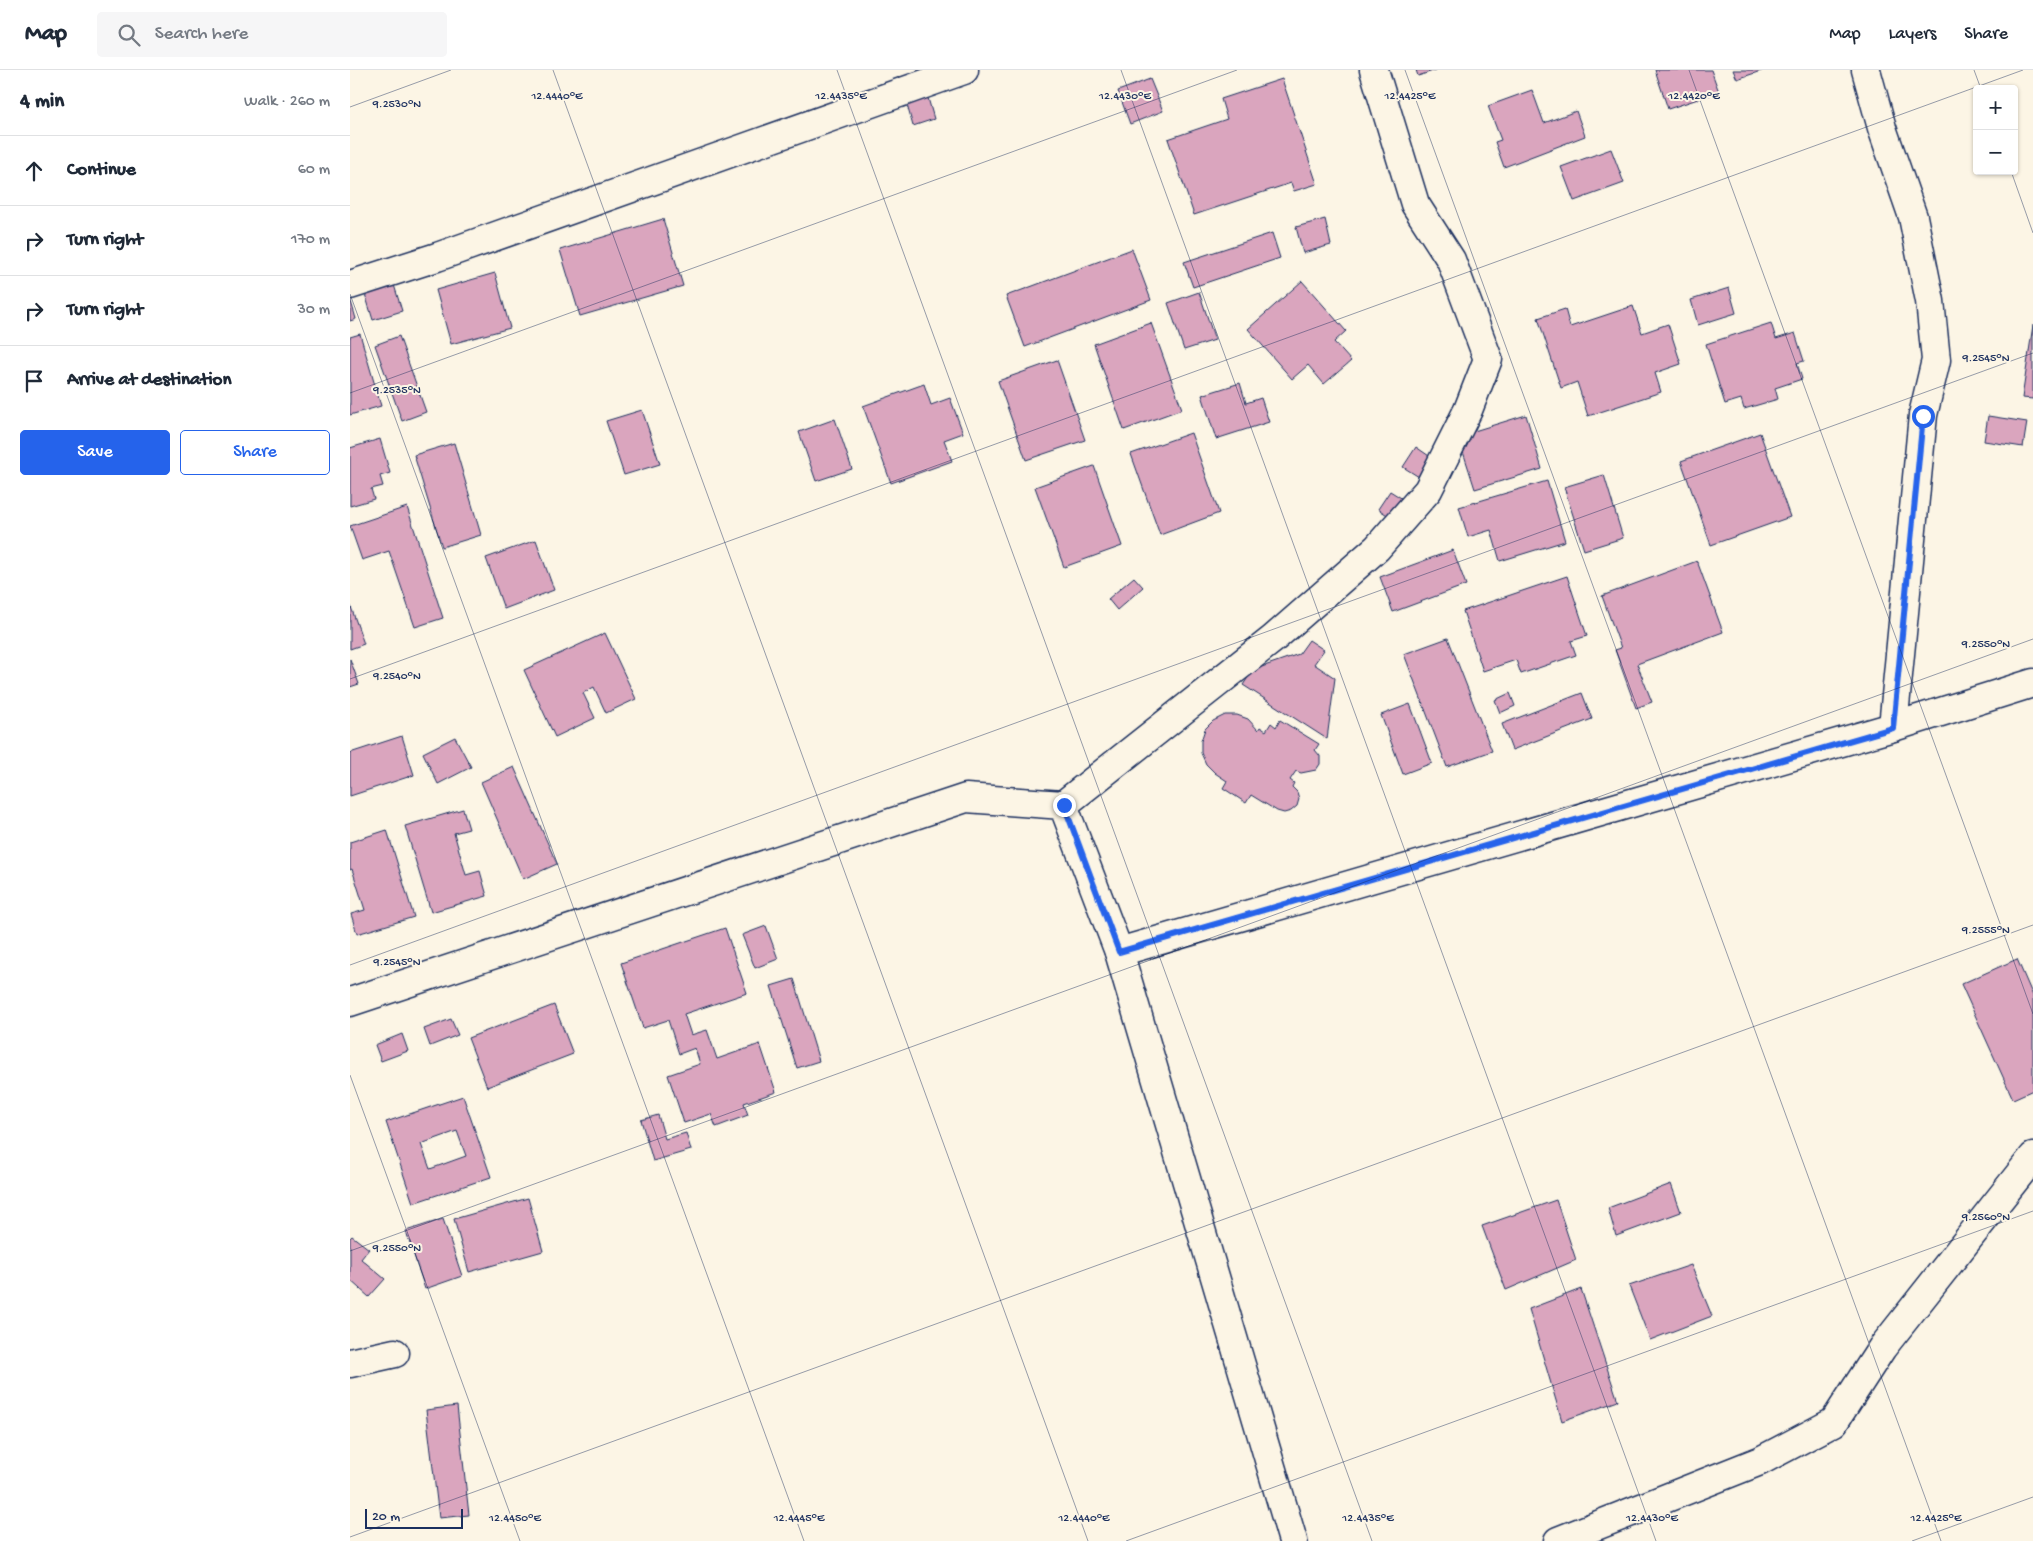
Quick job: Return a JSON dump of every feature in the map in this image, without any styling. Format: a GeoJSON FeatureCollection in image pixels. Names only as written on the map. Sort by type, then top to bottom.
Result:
{"type":"FeatureCollection","features":[{"type":"Feature","properties":{"kind":"street"},"geometry":{"type":"LineString","coordinates":[[350,285],[437,257],[964,70]]}},
{"type":"Feature","properties":{"kind":"street"},"geometry":{"type":"LineString","coordinates":[[350,1002],[966,798],[1064,805],[1273,640],[1377,548],[1428,490],[1468,410],[1488,359],[1451,260],[1415,204],[1374,70]]}},
{"type":"Feature","properties":{"kind":"street"},"geometry":{"type":"LineString","coordinates":[[1866,70],[1882,128],[1912,217],[1930,301],[1936,360],[1923,416],[1893,728]]}},
{"type":"Feature","properties":{"kind":"street"},"geometry":{"type":"LineString","coordinates":[[1119,952],[1893,728],[2033,683]]}},
{"type":"Feature","properties":{"kind":"street"},"geometry":{"type":"LineString","coordinates":[[1064,805],[1119,952],[1293,1541]]}},
{"type":"Feature","properties":{"kind":"street"},"geometry":{"type":"LineString","coordinates":[[1558,1541],[1760,1461],[1834,1422],[1882,1348],[2033,1157]]}},
{"type":"Feature","properties":{"kind":"street"},"geometry":{"type":"LineString","coordinates":[[350,1362],[395,1353]]}},
{"type":"Feature","properties":{"kind":"building"},"geometry":{"type":"Polygon","coordinates":[[[1416,70],[1436,70],[1418,76],[1416,70]]]}},
{"type":"Feature","properties":{"kind":"building"},"geometry":{"type":"Polygon","coordinates":[[[1655,70],[1711,70],[1719,92],[1668,109],[1655,70]]]}},
{"type":"Feature","properties":{"kind":"building"},"geometry":{"type":"Polygon","coordinates":[[[1733,70],[1764,70],[1737,79],[1733,70]]]}},
{"type":"Feature","properties":{"kind":"building"},"geometry":{"type":"Polygon","coordinates":[[[1150,79],[1163,111],[1130,124],[1118,91],[1150,79]]]}},
{"type":"Feature","properties":{"kind":"building"},"geometry":{"type":"Polygon","coordinates":[[[1282,79],[1317,184],[1294,191],[1291,183],[1194,215],[1168,139],[1227,119],[1221,99],[1282,79]]]}},
{"type":"Feature","properties":{"kind":"building"},"geometry":{"type":"Polygon","coordinates":[[[1532,90],[1544,123],[1576,111],[1585,136],[1504,167],[1495,142],[1501,140],[1488,106],[1532,90]]]}},
{"type":"Feature","properties":{"kind":"building"},"geometry":{"type":"Polygon","coordinates":[[[928,98],[934,119],[913,126],[907,105],[928,98]]]}},
{"type":"Feature","properties":{"kind":"building"},"geometry":{"type":"Polygon","coordinates":[[[1611,149],[1624,183],[1574,201],[1561,167],[1611,149]]]}},
{"type":"Feature","properties":{"kind":"building"},"geometry":{"type":"Polygon","coordinates":[[[663,219],[683,286],[580,316],[560,250],[663,219]]]}},
{"type":"Feature","properties":{"kind":"building"},"geometry":{"type":"Polygon","coordinates":[[[1325,219],[1331,245],[1303,253],[1296,227],[1325,219]]]}},
{"type":"Feature","properties":{"kind":"building"},"geometry":{"type":"Polygon","coordinates":[[[1272,233],[1280,258],[1193,287],[1184,262],[1272,233]]]}},
{"type":"Feature","properties":{"kind":"building"},"geometry":{"type":"Polygon","coordinates":[[[1132,249],[1151,300],[1025,347],[1006,296],[1132,249]]]}},
{"type":"Feature","properties":{"kind":"building"},"geometry":{"type":"Polygon","coordinates":[[[495,273],[510,328],[451,344],[436,290],[495,273]]]}},
{"type":"Feature","properties":{"kind":"building"},"geometry":{"type":"Polygon","coordinates":[[[391,275],[402,311],[373,320],[362,284],[391,275]]]}},
{"type":"Feature","properties":{"kind":"building"},"geometry":{"type":"Polygon","coordinates":[[[1302,281],[1346,331],[1334,342],[1351,361],[1324,384],[1308,365],[1292,379],[1248,329],[1302,281]]]}},
{"type":"Feature","properties":{"kind":"building"},"geometry":{"type":"Polygon","coordinates":[[[1729,288],[1736,313],[1698,325],[1691,300],[1729,288]]]}},
{"type":"Feature","properties":{"kind":"building"},"geometry":{"type":"Polygon","coordinates":[[[1199,292],[1215,340],[1184,350],[1168,303],[1199,292]]]}},
{"type":"Feature","properties":{"kind":"building"},"geometry":{"type":"Polygon","coordinates":[[[350,298],[356,319],[350,321],[350,298]]]}},
{"type":"Feature","properties":{"kind":"building"},"geometry":{"type":"Polygon","coordinates":[[[1633,306],[1642,333],[1668,324],[1681,364],[1655,373],[1661,392],[1588,416],[1577,382],[1561,388],[1538,318],[1565,309],[1570,327],[1633,306]]]}},
{"type":"Feature","properties":{"kind":"building"},"geometry":{"type":"Polygon","coordinates":[[[1151,323],[1182,409],[1124,430],[1094,344],[1151,323]]]}},
{"type":"Feature","properties":{"kind":"building"},"geometry":{"type":"Polygon","coordinates":[[[1771,323],[1776,339],[1795,333],[1804,361],[1797,363],[1802,379],[1775,388],[1778,399],[1744,409],[1741,399],[1725,404],[1706,344],[1771,323]]]}},
{"type":"Feature","properties":{"kind":"building"},"geometry":{"type":"Polygon","coordinates":[[[2033,325],[2033,399],[2022,398],[2033,325]]]}},
{"type":"Feature","properties":{"kind":"building"},"geometry":{"type":"Polygon","coordinates":[[[360,334],[381,406],[350,415],[350,337],[360,334]]]}},
{"type":"Feature","properties":{"kind":"building"},"geometry":{"type":"Polygon","coordinates":[[[399,336],[426,412],[402,421],[375,345],[399,336]]]}},
{"type":"Feature","properties":{"kind":"building"},"geometry":{"type":"Polygon","coordinates":[[[1057,360],[1085,440],[1026,460],[998,381],[1057,360]]]}},
{"type":"Feature","properties":{"kind":"building"},"geometry":{"type":"Polygon","coordinates":[[[1240,383],[1246,403],[1261,398],[1269,422],[1216,439],[1202,395],[1240,383]]]}},
{"type":"Feature","properties":{"kind":"building"},"geometry":{"type":"Polygon","coordinates":[[[924,384],[931,405],[950,398],[963,433],[944,440],[952,461],[891,483],[863,406],[924,384]]]}},
{"type":"Feature","properties":{"kind":"building"},"geometry":{"type":"Polygon","coordinates":[[[642,410],[660,464],[624,475],[606,421],[642,410]]]}},
{"type":"Feature","properties":{"kind":"building"},"geometry":{"type":"Polygon","coordinates":[[[1526,415],[1542,469],[1475,489],[1458,436],[1526,415]]]}},
{"type":"Feature","properties":{"kind":"building"},"geometry":{"type":"Polygon","coordinates":[[[1988,416],[2027,422],[2023,447],[1984,441],[1988,416]]]}},
{"type":"Feature","properties":{"kind":"building"},"geometry":{"type":"Polygon","coordinates":[[[835,419],[852,469],[816,481],[799,432],[835,419]]]}},
{"type":"Feature","properties":{"kind":"building"},"geometry":{"type":"Polygon","coordinates":[[[1191,433],[1219,513],[1160,535],[1131,454],[1191,433]]]}},
{"type":"Feature","properties":{"kind":"building"},"geometry":{"type":"Polygon","coordinates":[[[1760,433],[1790,517],[1711,545],[1681,461],[1760,433]]]}},
{"type":"Feature","properties":{"kind":"building"},"geometry":{"type":"Polygon","coordinates":[[[380,439],[390,473],[380,476],[383,486],[371,489],[374,499],[350,506],[350,448],[380,439]]]}},
{"type":"Feature","properties":{"kind":"building"},"geometry":{"type":"Polygon","coordinates":[[[454,443],[481,535],[442,547],[414,455],[454,443]]]}},
{"type":"Feature","properties":{"kind":"building"},"geometry":{"type":"Polygon","coordinates":[[[1416,447],[1432,458],[1419,477],[1403,467],[1416,447]]]}},
{"type":"Feature","properties":{"kind":"building"},"geometry":{"type":"Polygon","coordinates":[[[1094,466],[1122,546],[1064,567],[1035,487],[1094,466]]]}},
{"type":"Feature","properties":{"kind":"building"},"geometry":{"type":"Polygon","coordinates":[[[1604,475],[1623,538],[1584,550],[1564,487],[1604,475]]]}},
{"type":"Feature","properties":{"kind":"building"},"geometry":{"type":"Polygon","coordinates":[[[1547,481],[1565,541],[1500,561],[1491,530],[1468,537],[1459,507],[1547,481]]]}},
{"type":"Feature","properties":{"kind":"building"},"geometry":{"type":"Polygon","coordinates":[[[1390,491],[1406,501],[1395,520],[1378,509],[1390,491]]]}},
{"type":"Feature","properties":{"kind":"building"},"geometry":{"type":"Polygon","coordinates":[[[407,507],[443,618],[415,627],[389,551],[362,560],[350,526],[407,507]]]}},
{"type":"Feature","properties":{"kind":"building"},"geometry":{"type":"Polygon","coordinates":[[[536,540],[554,590],[504,609],[486,558],[536,540]]]}},
{"type":"Feature","properties":{"kind":"building"},"geometry":{"type":"Polygon","coordinates":[[[1453,550],[1466,585],[1393,612],[1380,577],[1453,550]]]}},
{"type":"Feature","properties":{"kind":"building"},"geometry":{"type":"Polygon","coordinates":[[[1697,561],[1723,632],[1637,664],[1652,702],[1636,708],[1615,650],[1621,648],[1602,596],[1697,561]]]}},
{"type":"Feature","properties":{"kind":"building"},"geometry":{"type":"Polygon","coordinates":[[[1567,576],[1587,636],[1571,641],[1576,655],[1521,674],[1516,660],[1483,671],[1463,611],[1567,576]]]}},
{"type":"Feature","properties":{"kind":"building"},"geometry":{"type":"Polygon","coordinates":[[[1134,577],[1143,587],[1117,610],[1108,599],[1134,577]]]}},
{"type":"Feature","properties":{"kind":"building"},"geometry":{"type":"Polygon","coordinates":[[[350,604],[364,644],[350,649],[350,604]]]}},
{"type":"Feature","properties":{"kind":"building"},"geometry":{"type":"Polygon","coordinates":[[[605,633],[636,699],[606,713],[594,687],[583,693],[595,718],[555,737],[524,670],[605,633]]]}},
{"type":"Feature","properties":{"kind":"building"},"geometry":{"type":"Polygon","coordinates":[[[1448,638],[1492,751],[1447,767],[1404,654],[1448,638]]]}},
{"type":"Feature","properties":{"kind":"building"},"geometry":{"type":"Polygon","coordinates":[[[1309,640],[1324,650],[1314,664],[1335,678],[1327,739],[1243,685],[1253,670],[1299,654],[1309,640]]]}},
{"type":"Feature","properties":{"kind":"building"},"geometry":{"type":"Polygon","coordinates":[[[350,659],[359,684],[350,687],[350,659]]]}},
{"type":"Feature","properties":{"kind":"building"},"geometry":{"type":"Polygon","coordinates":[[[1510,693],[1515,706],[1500,713],[1495,700],[1510,693]]]}},
{"type":"Feature","properties":{"kind":"building"},"geometry":{"type":"Polygon","coordinates":[[[1582,693],[1592,719],[1512,750],[1502,724],[1582,693]]]}},
{"type":"Feature","properties":{"kind":"building"},"geometry":{"type":"Polygon","coordinates":[[[1410,704],[1432,763],[1403,774],[1381,715],[1410,704]]]}},
{"type":"Feature","properties":{"kind":"building"},"geometry":{"type":"Polygon","coordinates":[[[1225,715],[1237,715],[1248,719],[1258,730],[1260,727],[1266,731],[1271,723],[1276,727],[1280,720],[1319,744],[1315,750],[1320,756],[1320,764],[1316,770],[1301,773],[1296,771],[1290,780],[1294,783],[1292,787],[1297,792],[1299,799],[1297,806],[1291,811],[1284,813],[1277,811],[1251,795],[1246,803],[1223,788],[1227,781],[1206,764],[1201,753],[1201,741],[1205,729],[1213,721],[1225,715]]]}},
{"type":"Feature","properties":{"kind":"building"},"geometry":{"type":"Polygon","coordinates":[[[402,736],[414,775],[350,796],[350,753],[402,736]]]}},
{"type":"Feature","properties":{"kind":"building"},"geometry":{"type":"Polygon","coordinates":[[[455,737],[471,767],[438,784],[423,753],[455,737]]]}},
{"type":"Feature","properties":{"kind":"building"},"geometry":{"type":"Polygon","coordinates":[[[514,767],[557,864],[523,879],[481,782],[514,767]]]}},
{"type":"Feature","properties":{"kind":"building"},"geometry":{"type":"Polygon","coordinates":[[[463,809],[469,829],[454,833],[466,875],[480,871],[487,896],[431,912],[405,826],[463,809]]]}},
{"type":"Feature","properties":{"kind":"building"},"geometry":{"type":"Polygon","coordinates":[[[387,830],[414,917],[357,934],[351,914],[365,910],[352,869],[350,870],[350,842],[387,830]]]}},
{"type":"Feature","properties":{"kind":"building"},"geometry":{"type":"Polygon","coordinates":[[[766,926],[778,959],[755,968],[742,935],[766,926]]]}},
{"type":"Feature","properties":{"kind":"building"},"geometry":{"type":"Polygon","coordinates":[[[725,928],[747,993],[684,1014],[691,1035],[707,1030],[717,1059],[760,1044],[776,1092],[744,1103],[748,1115],[716,1127],[711,1114],[684,1123],[668,1075],[700,1064],[695,1048],[679,1054],[668,1020],[643,1028],[621,963],[725,928]]]}},
{"type":"Feature","properties":{"kind":"building"},"geometry":{"type":"Polygon","coordinates":[[[2017,959],[2033,996],[2033,1090],[2013,1099],[1961,984],[2017,959]]]}},
{"type":"Feature","properties":{"kind":"building"},"geometry":{"type":"Polygon","coordinates":[[[794,979],[819,1061],[797,1068],[771,986],[794,979]]]}},
{"type":"Feature","properties":{"kind":"building"},"geometry":{"type":"Polygon","coordinates":[[[554,1005],[573,1054],[487,1087],[468,1038],[554,1005]]]}},
{"type":"Feature","properties":{"kind":"building"},"geometry":{"type":"Polygon","coordinates":[[[451,1019],[458,1035],[430,1046],[424,1029],[451,1019]]]}},
{"type":"Feature","properties":{"kind":"building"},"geometry":{"type":"Polygon","coordinates":[[[402,1034],[408,1051],[381,1061],[375,1045],[402,1034]]]}},
{"type":"Feature","properties":{"kind":"building"},"geometry":{"type":"Polygon","coordinates":[[[463,1096],[491,1177],[413,1203],[386,1122],[463,1096]],[[457,1131],[421,1144],[430,1169],[466,1156],[457,1131]]]}},
{"type":"Feature","properties":{"kind":"building"},"geometry":{"type":"Polygon","coordinates":[[[658,1115],[665,1139],[686,1133],[691,1150],[653,1161],[641,1120],[658,1115]]]}},
{"type":"Feature","properties":{"kind":"building"},"geometry":{"type":"Polygon","coordinates":[[[1671,1184],[1681,1212],[1616,1236],[1608,1208],[1671,1184]]]}},
{"type":"Feature","properties":{"kind":"building"},"geometry":{"type":"Polygon","coordinates":[[[528,1198],[543,1251],[469,1272],[454,1219],[528,1198]]]}},
{"type":"Feature","properties":{"kind":"building"},"geometry":{"type":"Polygon","coordinates":[[[1556,1200],[1576,1260],[1506,1290],[1482,1226],[1556,1200]]]}},
{"type":"Feature","properties":{"kind":"building"},"geometry":{"type":"Polygon","coordinates":[[[443,1219],[462,1276],[425,1289],[406,1231],[443,1219]]]}},
{"type":"Feature","properties":{"kind":"building"},"geometry":{"type":"Polygon","coordinates":[[[352,1236],[369,1249],[361,1259],[385,1279],[369,1297],[350,1280],[350,1238],[352,1236]]]}},
{"type":"Feature","properties":{"kind":"building"},"geometry":{"type":"Polygon","coordinates":[[[1691,1265],[1712,1316],[1650,1340],[1629,1286],[1691,1265]]]}},
{"type":"Feature","properties":{"kind":"building"},"geometry":{"type":"Polygon","coordinates":[[[1581,1289],[1618,1401],[1562,1421],[1529,1309],[1581,1289]]]}},
{"type":"Feature","properties":{"kind":"building"},"geometry":{"type":"Polygon","coordinates":[[[457,1406],[469,1515],[439,1518],[426,1410],[457,1406]]]}},
{"type":"Feature","properties":{"kind":"route"},"geometry":{"type":"LineString","coordinates":[[1064,805],[1119,952],[1893,728],[1923,416]]}}]}
